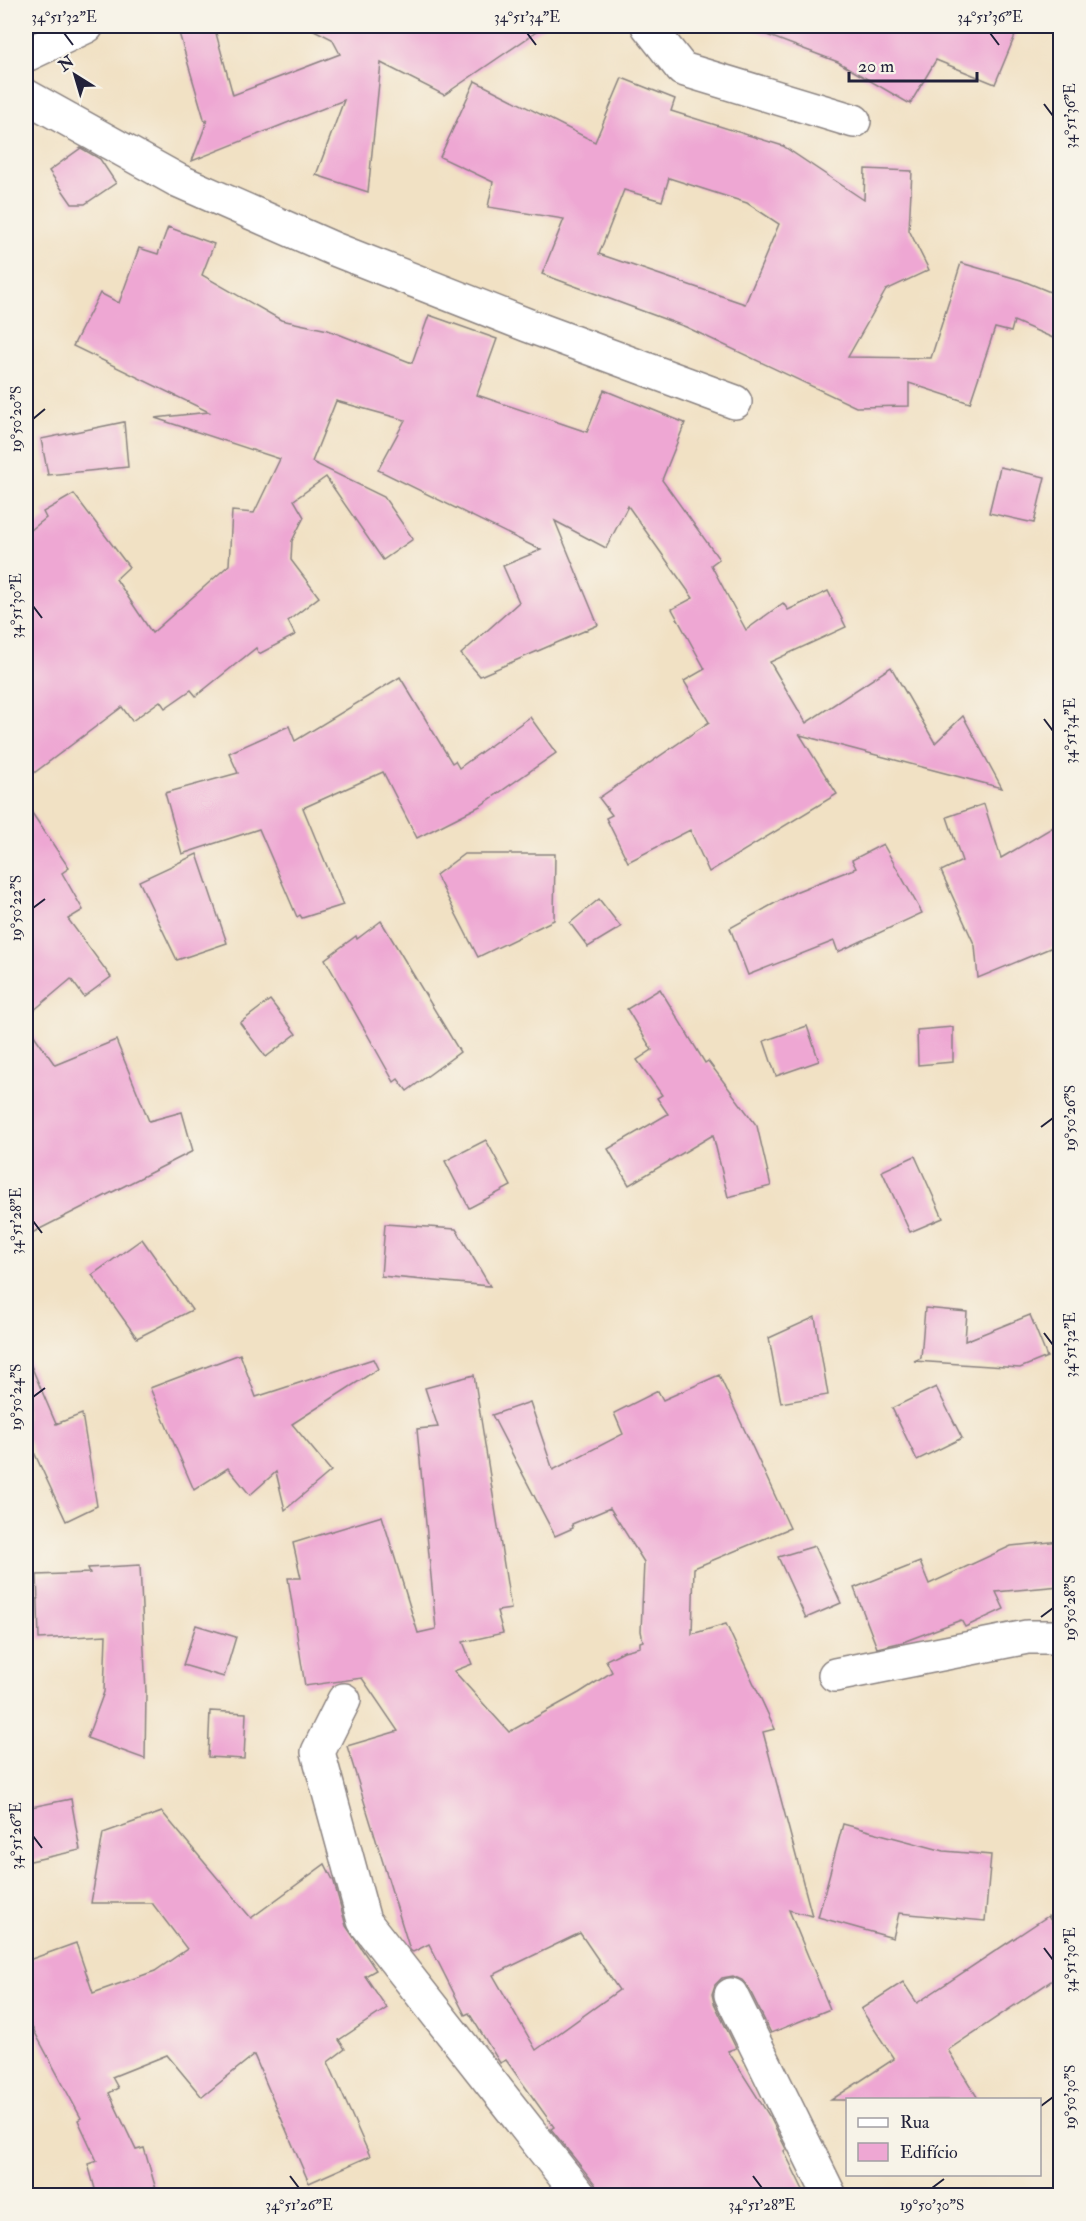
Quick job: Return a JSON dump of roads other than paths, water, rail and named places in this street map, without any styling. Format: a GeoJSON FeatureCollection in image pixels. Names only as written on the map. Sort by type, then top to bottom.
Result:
{"type":"FeatureCollection","features":[{"type":"Feature","properties":{"kind":"street"},"geometry":{"type":"LineString","coordinates":[[26,55],[87,26]]}},
{"type":"Feature","properties":{"kind":"street"},"geometry":{"type":"LineString","coordinates":[[648,26],[682,69],[854,121]]}},
{"type":"Feature","properties":{"kind":"street"},"geometry":{"type":"LineString","coordinates":[[26,96],[177,180],[323,245],[527,325],[735,402]]}},
{"type":"Feature","properties":{"kind":"street"},"geometry":{"type":"LineString","coordinates":[[835,1675],[1027,1636],[1060,1637]]}},
{"type":"Feature","properties":{"kind":"street"},"geometry":{"type":"LineString","coordinates":[[344,1700],[318,1752],[364,1921],[580,2196]]}},
{"type":"Feature","properties":{"kind":"street"},"geometry":{"type":"LineString","coordinates":[[731,1995],[830,2196]]}}]}
